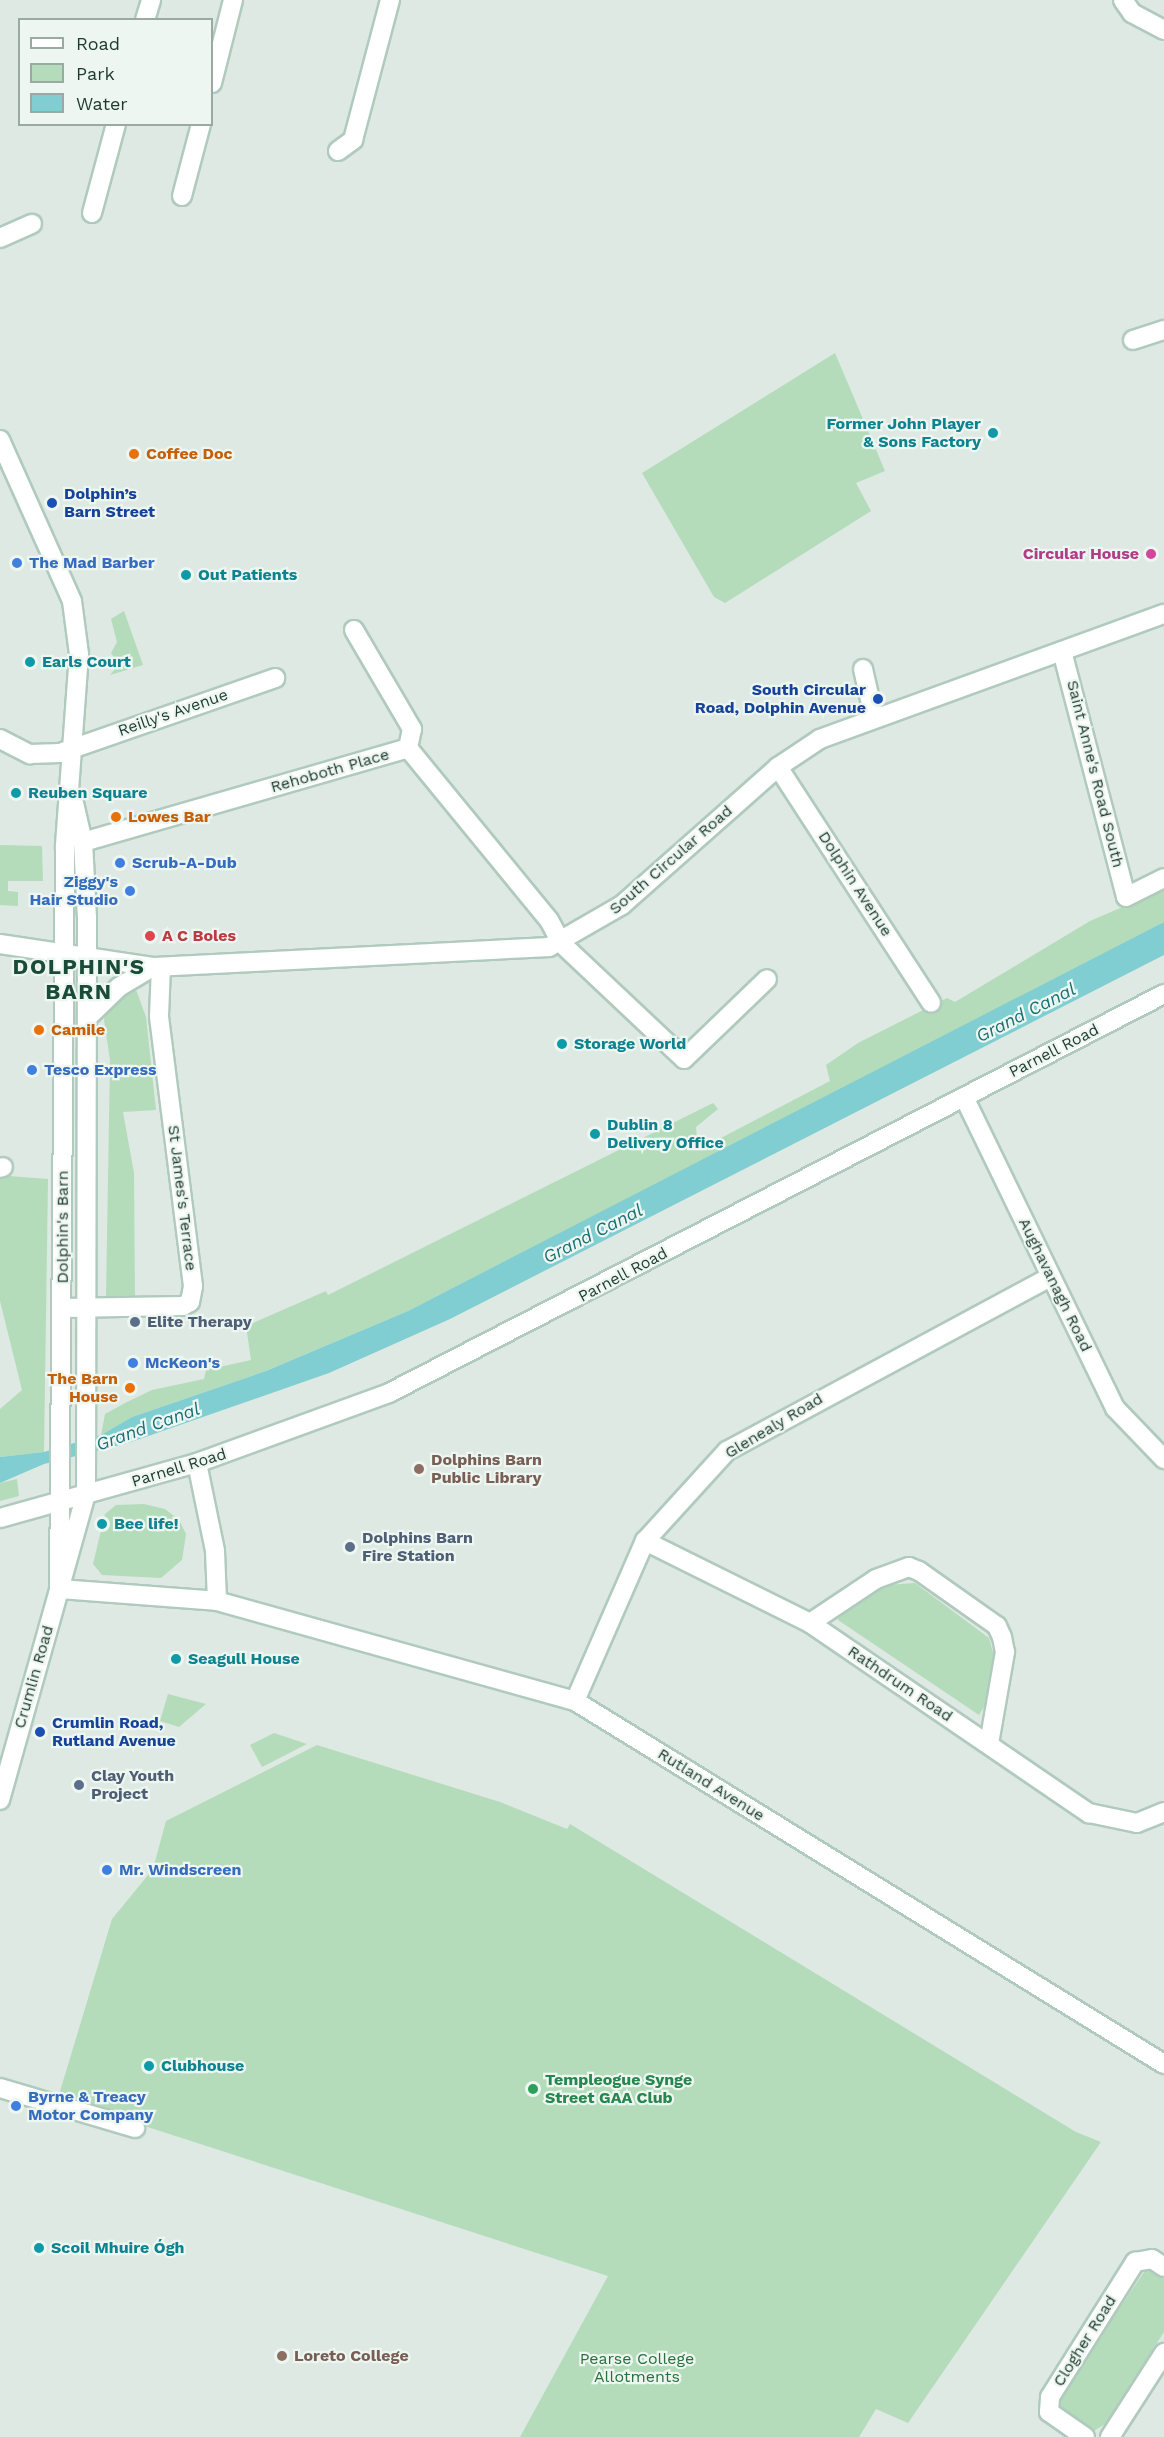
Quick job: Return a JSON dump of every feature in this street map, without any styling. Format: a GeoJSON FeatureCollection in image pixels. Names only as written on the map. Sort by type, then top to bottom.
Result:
{"type":"FeatureCollection","features":[{"type":"Feature","properties":{"kind":"street"},"geometry":{"type":"LineString","coordinates":[[146,18],[151,0]]}},
{"type":"Feature","properties":{"kind":"street"},"geometry":{"type":"LineString","coordinates":[[213,79],[233,0]]}},
{"type":"Feature","properties":{"kind":"street"},"geometry":{"type":"LineString","coordinates":[[338,151],[353,140],[390,0]]}},
{"type":"Feature","properties":{"kind":"street"},"geometry":{"type":"LineString","coordinates":[[1123,0],[1132,13],[1164,30]]}},
{"type":"Feature","properties":{"kind":"street"},"geometry":{"type":"LineString","coordinates":[[92,213],[115,126]]}},
{"type":"Feature","properties":{"kind":"street"},"geometry":{"type":"LineString","coordinates":[[182,196],[200,126]]}},
{"type":"Feature","properties":{"kind":"street"},"geometry":{"type":"LineString","coordinates":[[0,238],[32,224]]}},
{"type":"Feature","properties":{"kind":"street"},"geometry":{"type":"LineString","coordinates":[[1133,340],[1164,330]]}},
{"type":"Feature","properties":{"kind":"street","name":"Dolphin's Barn"},"geometry":{"type":"LineString","coordinates":[[0,440],[72,601],[79,654],[69,783],[65,952],[61,1493]]}},
{"type":"Feature","properties":{"kind":"street","name":"South Circular Road"},"geometry":{"type":"LineString","coordinates":[[0,944],[156,967],[508,951],[561,943],[622,905],[778,766],[820,739],[874,717],[1164,614]]}},
{"type":"Feature","properties":{"kind":"street"},"geometry":{"type":"LineString","coordinates":[[354,630],[412,729],[408,748]]}},
{"type":"Feature","properties":{"kind":"street","name":"Saint Anne's Road South"},"geometry":{"type":"LineString","coordinates":[[1062,651],[1126,897],[1164,878]]}},
{"type":"Feature","properties":{"kind":"street"},"geometry":{"type":"LineString","coordinates":[[863,669],[874,717]]}},
{"type":"Feature","properties":{"kind":"street","name":"Reilly's Avenue"},"geometry":{"type":"LineString","coordinates":[[0,739],[30,754],[71,749],[275,678]]}},
{"type":"Feature","properties":{"kind":"street","name":"Rehoboth Place"},"geometry":{"type":"LineString","coordinates":[[84,842],[408,748],[549,920],[561,943],[684,1059],[767,980]]}},
{"type":"Feature","properties":{"kind":"street","name":"Dolphin Avenue"},"geometry":{"type":"LineString","coordinates":[[778,766],[931,1003]]}},
{"type":"Feature","properties":{"kind":"street","name":"Dolphin's Barn"},"geometry":{"type":"LineString","coordinates":[[69,783],[84,842],[87,956],[86,1496]]}},
{"type":"Feature","properties":{"kind":"street"},"geometry":{"type":"LineString","coordinates":[[87,1018],[119,987],[156,967]]}},
{"type":"Feature","properties":{"kind":"street","name":"St James's Terrace"},"geometry":{"type":"LineString","coordinates":[[63,1308],[85,1306],[176,1307],[190,1302],[193,1286],[159,1016],[156,967]]}},
{"type":"Feature","properties":{"kind":"street","name":"Parnell Road"},"geometry":{"type":"LineString","coordinates":[[0,1518],[61,1493],[86,1496],[197,1463],[389,1393],[1164,994]]}},
{"type":"Feature","properties":{"kind":"street","name":"Aughavanagh Road"},"geometry":{"type":"LineString","coordinates":[[964,1097],[1115,1408],[1164,1459]]}},
{"type":"Feature","properties":{"kind":"street","name":"Glenealy Road"},"geometry":{"type":"LineString","coordinates":[[575,1701],[645,1541],[727,1451],[1050,1277]]}},
{"type":"Feature","properties":{"kind":"street"},"geometry":{"type":"LineString","coordinates":[[197,1463],[215,1551],[218,1601]]}},
{"type":"Feature","properties":{"kind":"street","name":"Crumlin Road"},"geometry":{"type":"LineString","coordinates":[[59,1589],[61,1493]]}},
{"type":"Feature","properties":{"kind":"street","name":"Crumlin Road"},"geometry":{"type":"LineString","coordinates":[[0,1800],[59,1589],[72,1559],[86,1496]]}},
{"type":"Feature","properties":{"kind":"street","name":"Rathdrum Road"},"geometry":{"type":"LineString","coordinates":[[645,1541],[810,1623],[1089,1813],[1137,1822],[1164,1812]]}},
{"type":"Feature","properties":{"kind":"street"},"geometry":{"type":"LineString","coordinates":[[810,1623],[876,1579],[909,1568],[919,1571],[997,1626],[1002,1637],[1005,1652],[989,1744]]}},
{"type":"Feature","properties":{"kind":"street","name":"Rutland Avenue"},"geometry":{"type":"LineString","coordinates":[[59,1589],[218,1601],[575,1701],[1164,2064]]}},
{"type":"Feature","properties":{"kind":"street"},"geometry":{"type":"LineString","coordinates":[[0,2088],[135,2128]]}},
{"type":"Feature","properties":{"kind":"street","name":"Clogher Road"},"geometry":{"type":"LineString","coordinates":[[1085,2437],[1049,2412],[1050,2397],[1135,2262],[1152,2259],[1164,2267]]}},
{"type":"Feature","properties":{"kind":"street"},"geometry":{"type":"LineString","coordinates":[[1110,2437],[1158,2376],[1164,2353]]}},
{"type":"Feature","properties":{"kind":"green space"},"geometry":{"type":"Polygon","coordinates":[[[835,353],[885,471],[856,483],[871,511],[725,603],[714,597],[642,473],[835,353]]]}},
{"type":"Feature","properties":{"kind":"green space"},"geometry":{"type":"Polygon","coordinates":[[[124,611],[143,665],[110,675],[119,664],[111,653],[117,642],[111,619],[124,611]]]}},
{"type":"Feature","properties":{"kind":"green space"},"geometry":{"type":"Polygon","coordinates":[[[0,845],[42,846],[43,881],[8,881],[8,891],[18,892],[18,906],[0,905],[0,845]]]}},
{"type":"Feature","properties":{"kind":"green space"},"geometry":{"type":"Polygon","coordinates":[[[1164,889],[1164,922],[993,1012],[408,1311],[266,1371],[132,1417],[101,1435],[105,1414],[125,1403],[152,1390],[204,1379],[206,1370],[251,1360],[246,1326],[326,1291],[328,1295],[713,1103],[718,1109],[696,1127],[698,1150],[830,1081],[826,1065],[858,1043],[947,998],[955,1002],[1090,921],[1164,889]]]}},
{"type":"Feature","properties":{"kind":"green space"},"geometry":{"type":"Polygon","coordinates":[[[135,987],[146,1017],[156,1110],[123,1112],[134,1173],[135,1296],[106,1297],[110,1060],[104,1020],[107,1002],[135,987]]]}},
{"type":"Feature","properties":{"kind":"green space"},"geometry":{"type":"Polygon","coordinates":[[[9,1176],[48,1179],[44,1452],[0,1457],[0,1409],[22,1390],[0,1301],[0,1179],[9,1176]]]}},
{"type":"Feature","properties":{"kind":"green space"},"geometry":{"type":"Polygon","coordinates":[[[17,1479],[19,1496],[0,1501],[0,1483],[17,1479]]]}},
{"type":"Feature","properties":{"kind":"green space"},"geometry":{"type":"Polygon","coordinates":[[[144,1504],[165,1509],[179,1520],[186,1534],[182,1560],[161,1578],[102,1575],[93,1564],[105,1514],[116,1505],[144,1504]]]}},
{"type":"Feature","properties":{"kind":"green space"},"geometry":{"type":"Polygon","coordinates":[[[915,1583],[989,1638],[994,1656],[988,1701],[979,1715],[838,1620],[842,1609],[886,1585],[915,1583]]]}},
{"type":"Feature","properties":{"kind":"green space"},"geometry":{"type":"Polygon","coordinates":[[[168,1694],[206,1704],[179,1727],[160,1721],[168,1694]]]}},
{"type":"Feature","properties":{"kind":"green space"},"geometry":{"type":"Polygon","coordinates":[[[274,1733],[307,1744],[262,1767],[250,1745],[274,1733]]]}},
{"type":"Feature","properties":{"kind":"green space","name":"Templeogue Synge Street GAA Club"},"geometry":{"type":"Polygon","coordinates":[[[317,1745],[500,1802],[567,1829],[570,1824],[1076,2132],[1101,2142],[908,2423],[876,2409],[859,2437],[520,2437],[608,2276],[58,2098],[112,1919],[153,1869],[166,1821],[317,1745]]]}},
{"type":"Feature","properties":{"kind":"green space"},"geometry":{"type":"Polygon","coordinates":[[[1146,2269],[1164,2277],[1164,2332],[1105,2424],[1092,2432],[1059,2408],[1059,2398],[1146,2269]]]}},
{"type":"Feature","properties":{"kind":"water","name":"Grand Canal"},"geometry":{"type":"Polygon","coordinates":[[[1164,922],[1164,955],[450,1319],[329,1373],[131,1442],[44,1464],[0,1483],[0,1457],[44,1452],[101,1435],[132,1417],[266,1371],[408,1311],[1164,922]]]}},
{"type":"Feature","properties":{"kind":"place","name":"Former John Player & Sons Factory"},"geometry":{"type":"Point","coordinates":[993,433]}},
{"type":"Feature","properties":{"kind":"place","name":"Coffee Doc"},"geometry":{"type":"Point","coordinates":[134,454]}},
{"type":"Feature","properties":{"kind":"place","name":"Dolphin’s Barn Street"},"geometry":{"type":"Point","coordinates":[52,503]}},
{"type":"Feature","properties":{"kind":"place","name":"Circular House"},"geometry":{"type":"Point","coordinates":[1151,554]}},
{"type":"Feature","properties":{"kind":"place","name":"The Mad Barber"},"geometry":{"type":"Point","coordinates":[17,563]}},
{"type":"Feature","properties":{"kind":"place","name":"Out Patients"},"geometry":{"type":"Point","coordinates":[186,575]}},
{"type":"Feature","properties":{"kind":"place","name":"Earls Court"},"geometry":{"type":"Point","coordinates":[30,662]}},
{"type":"Feature","properties":{"kind":"place","name":"South Circular Road, Dolphin Avenue"},"geometry":{"type":"Point","coordinates":[878,699]}},
{"type":"Feature","properties":{"kind":"place","name":"Reuben Square"},"geometry":{"type":"Point","coordinates":[16,793]}},
{"type":"Feature","properties":{"kind":"place","name":"Lowes Bar"},"geometry":{"type":"Point","coordinates":[116,817]}},
{"type":"Feature","properties":{"kind":"place","name":"Scrub-A-Dub"},"geometry":{"type":"Point","coordinates":[120,863]}},
{"type":"Feature","properties":{"kind":"place","name":"Ziggy's Hair Studio"},"geometry":{"type":"Point","coordinates":[130,891]}},
{"type":"Feature","properties":{"kind":"place","name":"A C Boles"},"geometry":{"type":"Point","coordinates":[150,936]}},
{"type":"Feature","properties":{"kind":"place","name":"Camile"},"geometry":{"type":"Point","coordinates":[39,1030]}},
{"type":"Feature","properties":{"kind":"place","name":"Storage World"},"geometry":{"type":"Point","coordinates":[562,1044]}},
{"type":"Feature","properties":{"kind":"place","name":"Tesco Express"},"geometry":{"type":"Point","coordinates":[32,1070]}},
{"type":"Feature","properties":{"kind":"place","name":"Dublin 8 Delivery Office"},"geometry":{"type":"Point","coordinates":[595,1134]}},
{"type":"Feature","properties":{"kind":"place","name":"Elite Therapy"},"geometry":{"type":"Point","coordinates":[135,1322]}},
{"type":"Feature","properties":{"kind":"place","name":"McKeon's"},"geometry":{"type":"Point","coordinates":[133,1363]}},
{"type":"Feature","properties":{"kind":"place","name":"The Barn House"},"geometry":{"type":"Point","coordinates":[130,1388]}},
{"type":"Feature","properties":{"kind":"place","name":"Dolphins Barn Public Library"},"geometry":{"type":"Point","coordinates":[419,1469]}},
{"type":"Feature","properties":{"kind":"place","name":"Bee life!"},"geometry":{"type":"Point","coordinates":[102,1524]}},
{"type":"Feature","properties":{"kind":"place","name":"Dolphins Barn Fire Station"},"geometry":{"type":"Point","coordinates":[350,1547]}},
{"type":"Feature","properties":{"kind":"place","name":"Seagull House"},"geometry":{"type":"Point","coordinates":[176,1659]}},
{"type":"Feature","properties":{"kind":"place","name":"Crumlin Road, Rutland Avenue"},"geometry":{"type":"Point","coordinates":[40,1732]}},
{"type":"Feature","properties":{"kind":"place","name":"Clay Youth Project"},"geometry":{"type":"Point","coordinates":[79,1785]}},
{"type":"Feature","properties":{"kind":"place","name":"Mr. Windscreen"},"geometry":{"type":"Point","coordinates":[107,1870]}},
{"type":"Feature","properties":{"kind":"place","name":"Clubhouse"},"geometry":{"type":"Point","coordinates":[149,2066]}},
{"type":"Feature","properties":{"kind":"place","name":"Templeogue Synge Street GAA Club"},"geometry":{"type":"Point","coordinates":[533,2089]}},
{"type":"Feature","properties":{"kind":"place","name":"Byrne & Treacy Motor Company"},"geometry":{"type":"Point","coordinates":[16,2106]}},
{"type":"Feature","properties":{"kind":"place","name":"Scoil Mhuire Ógh"},"geometry":{"type":"Point","coordinates":[39,2248]}},
{"type":"Feature","properties":{"kind":"place","name":"Loreto College"},"geometry":{"type":"Point","coordinates":[282,2356]}},
{"type":"Feature","properties":{"kind":"district","name":"DOLPHIN'S BARN"},"geometry":{"type":"Point","coordinates":[79,978]}},
{"type":"Feature","properties":{"kind":"park label","name":"Pearse College Allotments"},"geometry":{"type":"Point","coordinates":[637,2368]}}]}
